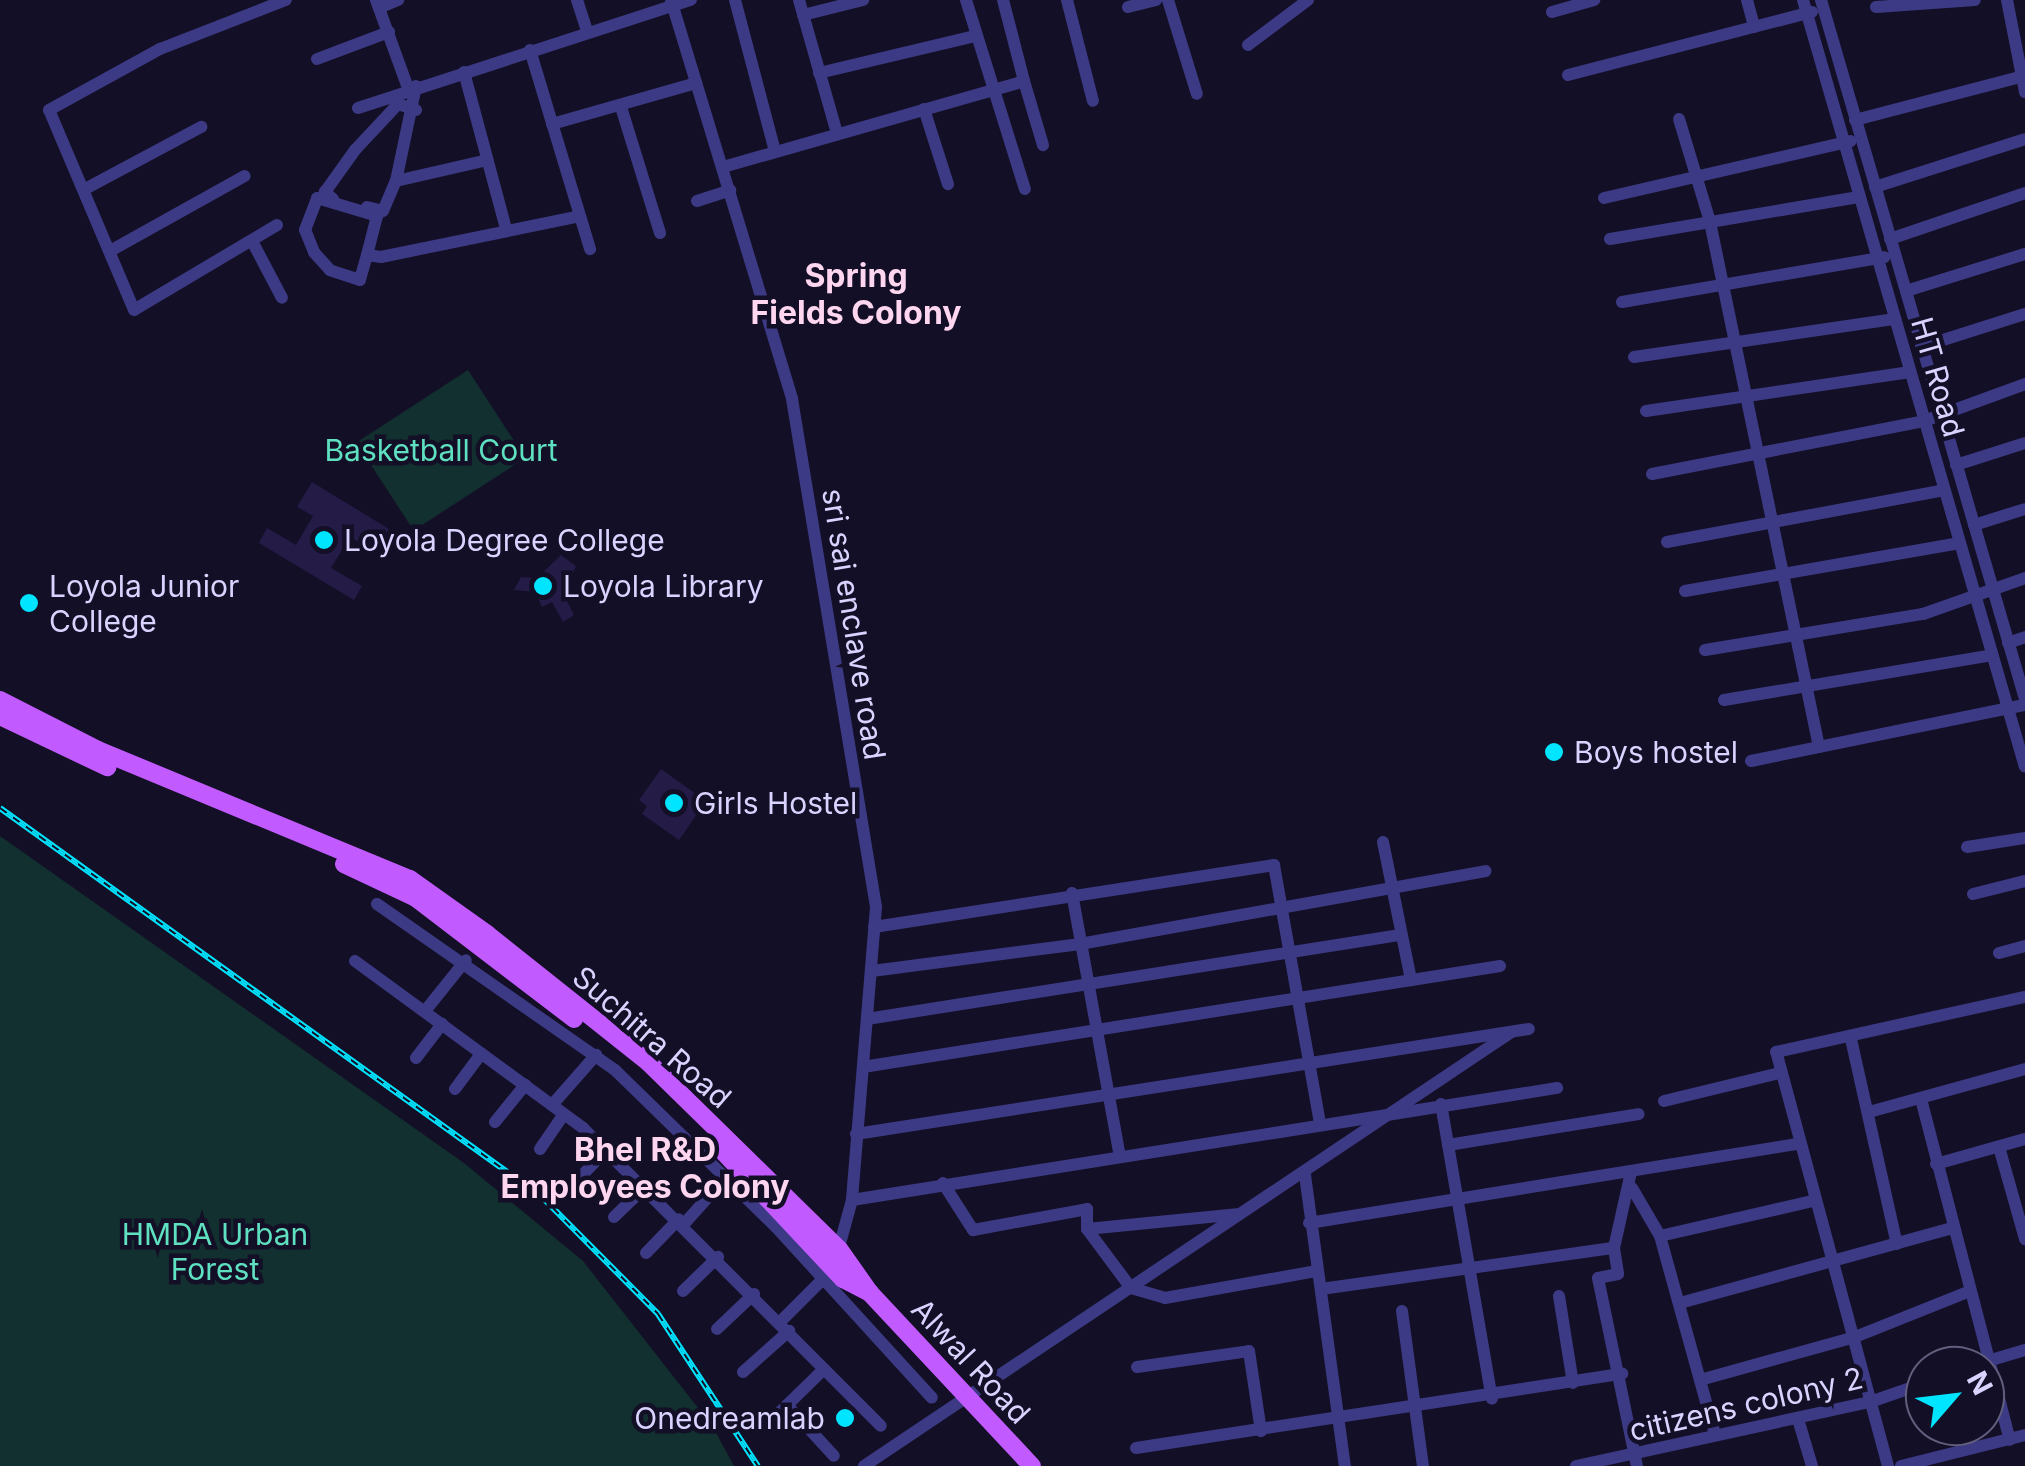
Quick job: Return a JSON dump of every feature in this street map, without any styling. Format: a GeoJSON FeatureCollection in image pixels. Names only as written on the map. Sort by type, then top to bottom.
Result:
{"type":"FeatureCollection","features":[{"type":"Feature","properties":{"kind":"main road","name":"Suchitra Road"},"geometry":{"type":"LineString","coordinates":[[0,700],[346,859],[416,898],[646,1074],[829,1274],[870,1293]]}},
{"type":"Feature","properties":{"kind":"main road","name":"Suchitra Road"},"geometry":{"type":"LineString","coordinates":[[0,716],[435,895],[648,1062],[840,1249],[870,1293]]}},
{"type":"Feature","properties":{"kind":"main road","name":"Alwal Road"},"geometry":{"type":"LineString","coordinates":[[870,1293],[1032,1466]]}},
{"type":"Feature","properties":{"kind":"street"},"geometry":{"type":"LineString","coordinates":[[278,226],[134,310],[51,106],[160,49],[286,0]]}},
{"type":"Feature","properties":{"kind":"street"},"geometry":{"type":"LineString","coordinates":[[398,0],[378,4],[412,87],[416,110],[396,180],[383,211],[324,194],[398,104],[416,110]]}},
{"type":"Feature","properties":{"kind":"street"},"geometry":{"type":"LineString","coordinates":[[577,0],[587,31]]}},
{"type":"Feature","properties":{"kind":"street"},"geometry":{"type":"LineString","coordinates":[[358,108],[672,2],[691,0]]}},
{"type":"Feature","properties":{"kind":"street"},"geometry":{"type":"LineString","coordinates":[[735,0],[775,151]]}},
{"type":"Feature","properties":{"kind":"street"},"geometry":{"type":"LineString","coordinates":[[799,0],[837,133]]}},
{"type":"Feature","properties":{"kind":"street"},"geometry":{"type":"LineString","coordinates":[[803,15],[863,0]]}},
{"type":"Feature","properties":{"kind":"street"},"geometry":{"type":"LineString","coordinates":[[966,0],[991,92],[1025,189]]}},
{"type":"Feature","properties":{"kind":"street"},"geometry":{"type":"LineString","coordinates":[[1003,0],[1042,145]]}},
{"type":"Feature","properties":{"kind":"street"},"geometry":{"type":"LineString","coordinates":[[1067,0],[1093,101]]}},
{"type":"Feature","properties":{"kind":"street"},"geometry":{"type":"LineString","coordinates":[[1128,7],[1156,0]]}},
{"type":"Feature","properties":{"kind":"street"},"geometry":{"type":"LineString","coordinates":[[1168,0],[1197,94]]}},
{"type":"Feature","properties":{"kind":"street"},"geometry":{"type":"LineString","coordinates":[[1248,44],[1308,0]]}},
{"type":"Feature","properties":{"kind":"street"},"geometry":{"type":"LineString","coordinates":[[1552,12],[1594,0]]}},
{"type":"Feature","properties":{"kind":"street"},"geometry":{"type":"LineString","coordinates":[[1747,0],[1754,27]]}},
{"type":"Feature","properties":{"kind":"street"},"geometry":{"type":"LineString","coordinates":[[1876,7],[1974,0]]}},
{"type":"Feature","properties":{"kind":"street"},"geometry":{"type":"LineString","coordinates":[[2007,0],[2019,44],[2020,77],[2025,92]]}},
{"type":"Feature","properties":{"kind":"street","name":"sri sai enclave road"},"geometry":{"type":"LineString","coordinates":[[672,2],[792,399],[874,928],[852,1200],[840,1249],[829,1274]]}},
{"type":"Feature","properties":{"kind":"street"},"geometry":{"type":"LineString","coordinates":[[1568,75],[1754,27],[1805,6],[1822,5]]}},
{"type":"Feature","properties":{"kind":"street","name":"HT Road"},"geometry":{"type":"LineString","coordinates":[[1822,5],[2025,702]]}},
{"type":"Feature","properties":{"kind":"street","name":"HT Road"},"geometry":{"type":"LineString","coordinates":[[1805,6],[2025,768]]}},
{"type":"Feature","properties":{"kind":"street"},"geometry":{"type":"LineString","coordinates":[[317,60],[389,32]]}},
{"type":"Feature","properties":{"kind":"street"},"geometry":{"type":"LineString","coordinates":[[820,72],[976,36]]}},
{"type":"Feature","properties":{"kind":"street"},"geometry":{"type":"LineString","coordinates":[[530,50],[590,249]]}},
{"type":"Feature","properties":{"kind":"street"},"geometry":{"type":"LineString","coordinates":[[464,72],[506,229]]}},
{"type":"Feature","properties":{"kind":"street"},"geometry":{"type":"LineString","coordinates":[[1855,120],[2020,77]]}},
{"type":"Feature","properties":{"kind":"street"},"geometry":{"type":"LineString","coordinates":[[723,167],[1024,80]]}},
{"type":"Feature","properties":{"kind":"street"},"geometry":{"type":"LineString","coordinates":[[552,124],[696,82]]}},
{"type":"Feature","properties":{"kind":"street"},"geometry":{"type":"LineString","coordinates":[[621,107],[660,234]]}},
{"type":"Feature","properties":{"kind":"street"},"geometry":{"type":"LineString","coordinates":[[924,110],[948,184]]}},
{"type":"Feature","properties":{"kind":"street"},"geometry":{"type":"LineString","coordinates":[[1680,119],[1710,222],[1819,747]]}},
{"type":"Feature","properties":{"kind":"street"},"geometry":{"type":"LineString","coordinates":[[84,189],[201,127]]}},
{"type":"Feature","properties":{"kind":"street"},"geometry":{"type":"LineString","coordinates":[[1604,198],[1860,138]]}},
{"type":"Feature","properties":{"kind":"street"},"geometry":{"type":"LineString","coordinates":[[1875,187],[2025,139]]}},
{"type":"Feature","properties":{"kind":"street"},"geometry":{"type":"LineString","coordinates":[[396,180],[488,160]]}},
{"type":"Feature","properties":{"kind":"street"},"geometry":{"type":"LineString","coordinates":[[110,251],[245,176]]}},
{"type":"Feature","properties":{"kind":"street"},"geometry":{"type":"LineString","coordinates":[[697,202],[730,190]]}},
{"type":"Feature","properties":{"kind":"street"},"geometry":{"type":"LineString","coordinates":[[1890,238],[2025,193]]}},
{"type":"Feature","properties":{"kind":"street"},"geometry":{"type":"LineString","coordinates":[[1610,239],[1858,197]]}},
{"type":"Feature","properties":{"kind":"street"},"geometry":{"type":"LineString","coordinates":[[316,198],[378,216],[367,255],[360,280],[330,270],[314,252],[305,230],[316,198]]}},
{"type":"Feature","properties":{"kind":"street"},"geometry":{"type":"LineString","coordinates":[[367,255],[580,216]]}},
{"type":"Feature","properties":{"kind":"street"},"geometry":{"type":"LineString","coordinates":[[252,240],[282,298]]}},
{"type":"Feature","properties":{"kind":"street"},"geometry":{"type":"LineString","coordinates":[[1906,291],[2025,254]]}},
{"type":"Feature","properties":{"kind":"street"},"geometry":{"type":"LineString","coordinates":[[1622,302],[1722,282],[1896,256]]}},
{"type":"Feature","properties":{"kind":"street"},"geometry":{"type":"LineString","coordinates":[[1921,347],[2025,314]]}},
{"type":"Feature","properties":{"kind":"street"},"geometry":{"type":"LineString","coordinates":[[1634,357],[1734,339],[1895,319]]}},
{"type":"Feature","properties":{"kind":"street"},"geometry":{"type":"LineString","coordinates":[[1646,411],[1910,372]]}},
{"type":"Feature","properties":{"kind":"street"},"geometry":{"type":"LineString","coordinates":[[1652,474],[1760,459],[1924,422],[1940,412],[2025,384]]}},
{"type":"Feature","properties":{"kind":"street"},"geometry":{"type":"LineString","coordinates":[[1956,465],[2025,443]]}},
{"type":"Feature","properties":{"kind":"street"},"geometry":{"type":"LineString","coordinates":[[1667,542],[1772,519],[1944,490]]}},
{"type":"Feature","properties":{"kind":"street"},"geometry":{"type":"LineString","coordinates":[[1974,525],[2025,509]]}},
{"type":"Feature","properties":{"kind":"street"},"geometry":{"type":"LineString","coordinates":[[1685,591],[1960,543]]}},
{"type":"Feature","properties":{"kind":"street"},"geometry":{"type":"LineString","coordinates":[[1705,650],[1795,630],[1923,614],[2025,578]]}},
{"type":"Feature","properties":{"kind":"street"},"geometry":{"type":"LineString","coordinates":[[2008,643],[2025,637]]}},
{"type":"Feature","properties":{"kind":"street"},"geometry":{"type":"LineString","coordinates":[[1724,700],[1992,655]]}},
{"type":"Feature","properties":{"kind":"street"},"geometry":{"type":"LineString","coordinates":[[1752,760],[2010,710],[2025,702]]}},
{"type":"Feature","properties":{"kind":"street"},"geometry":{"type":"LineString","coordinates":[[1967,847],[2025,838]]}},
{"type":"Feature","properties":{"kind":"street"},"geometry":{"type":"LineString","coordinates":[[1383,842],[1411,980]]}},
{"type":"Feature","properties":{"kind":"street"},"geometry":{"type":"LineString","coordinates":[[874,928],[1072,893],[1274,865],[1320,1123]]}},
{"type":"Feature","properties":{"kind":"street"},"geometry":{"type":"LineString","coordinates":[[872,971],[1080,944],[1484,871]]}},
{"type":"Feature","properties":{"kind":"street"},"geometry":{"type":"LineString","coordinates":[[1973,894],[2025,881]]}},
{"type":"Feature","properties":{"kind":"street"},"geometry":{"type":"LineString","coordinates":[[1072,893],[1084,984],[1120,1156]]}},
{"type":"Feature","properties":{"kind":"street"},"geometry":{"type":"LineString","coordinates":[[376,904],[466,960],[596,1055],[829,1274],[932,1398]]}},
{"type":"Feature","properties":{"kind":"street"},"geometry":{"type":"LineString","coordinates":[[867,1019],[1400,934]]}},
{"type":"Feature","properties":{"kind":"street"},"geometry":{"type":"LineString","coordinates":[[1999,953],[2025,946]]}},
{"type":"Feature","properties":{"kind":"street"},"geometry":{"type":"LineString","coordinates":[[425,1011],[466,960]]}},
{"type":"Feature","properties":{"kind":"street"},"geometry":{"type":"LineString","coordinates":[[355,961],[552,1104],[606,1150],[718,1257],[880,1426]]}},
{"type":"Feature","properties":{"kind":"street"},"geometry":{"type":"LineString","coordinates":[[863,1067],[1500,966]]}},
{"type":"Feature","properties":{"kind":"street"},"geometry":{"type":"LineString","coordinates":[[1888,1466],[1855,1337],[1813,1201],[1776,1052],[1786,1047],[1851,1039],[2025,997]]}},
{"type":"Feature","properties":{"kind":"street"},"geometry":{"type":"LineString","coordinates":[[416,1058],[442,1024]]}},
{"type":"Feature","properties":{"kind":"street"},"geometry":{"type":"LineString","coordinates":[[856,1134],[1529,1029]]}},
{"type":"Feature","properties":{"kind":"street"},"geometry":{"type":"LineString","coordinates":[[864,1466],[1402,1112],[1510,1033]]}},
{"type":"Feature","properties":{"kind":"street"},"geometry":{"type":"LineString","coordinates":[[1851,1039],[1896,1244]]}},
{"type":"Feature","properties":{"kind":"street"},"geometry":{"type":"LineString","coordinates":[[455,1089],[481,1054]]}},
{"type":"Feature","properties":{"kind":"street"},"geometry":{"type":"LineString","coordinates":[[552,1104],[596,1055]]}},
{"type":"Feature","properties":{"kind":"street"},"geometry":{"type":"LineString","coordinates":[[1869,1112],[2025,1069]]}},
{"type":"Feature","properties":{"kind":"street"},"geometry":{"type":"LineString","coordinates":[[1664,1101],[1780,1073]]}},
{"type":"Feature","properties":{"kind":"street"},"geometry":{"type":"LineString","coordinates":[[495,1122],[525,1085]]}},
{"type":"Feature","properties":{"kind":"street"},"geometry":{"type":"LineString","coordinates":[[852,1200],[1556,1088]]}},
{"type":"Feature","properties":{"kind":"street"},"geometry":{"type":"LineString","coordinates":[[1921,1099],[1986,1346]]}},
{"type":"Feature","properties":{"kind":"street"},"geometry":{"type":"LineString","coordinates":[[1441,1104],[1492,1399]]}},
{"type":"Feature","properties":{"kind":"street"},"geometry":{"type":"LineString","coordinates":[[540,1148],[564,1114]]}},
{"type":"Feature","properties":{"kind":"street"},"geometry":{"type":"LineString","coordinates":[[1448,1145],[1639,1114]]}},
{"type":"Feature","properties":{"kind":"street"},"geometry":{"type":"LineString","coordinates":[[1936,1164],[2025,1139]]}},
{"type":"Feature","properties":{"kind":"street"},"geometry":{"type":"LineString","coordinates":[[1309,1223],[1801,1143]]}},
{"type":"Feature","properties":{"kind":"street"},"geometry":{"type":"LineString","coordinates":[[1999,1147],[2025,1239]]}},
{"type":"Feature","properties":{"kind":"street"},"geometry":{"type":"LineString","coordinates":[[574,1184],[606,1150]]}},
{"type":"Feature","properties":{"kind":"street"},"geometry":{"type":"LineString","coordinates":[[1631,1172],[1632,1188],[1614,1248],[1618,1274],[1598,1278],[1622,1374],[1637,1460]]}},
{"type":"Feature","properties":{"kind":"street"},"geometry":{"type":"LineString","coordinates":[[1306,1175],[1309,1223],[1345,1466]]}},
{"type":"Feature","properties":{"kind":"street"},"geometry":{"type":"LineString","coordinates":[[646,1253],[727,1176]]}},
{"type":"Feature","properties":{"kind":"street"},"geometry":{"type":"LineString","coordinates":[[943,1183],[973,1230],[1087,1209],[1087,1229],[1131,1288],[1166,1298],[1316,1271]]}},
{"type":"Feature","properties":{"kind":"street"},"geometry":{"type":"LineString","coordinates":[[614,1216],[645,1187]]}},
{"type":"Feature","properties":{"kind":"street"},"geometry":{"type":"LineString","coordinates":[[1632,1188],[1660,1236],[1715,1434]]}},
{"type":"Feature","properties":{"kind":"street"},"geometry":{"type":"LineString","coordinates":[[1660,1236],[1813,1201]]}},
{"type":"Feature","properties":{"kind":"street"},"geometry":{"type":"LineString","coordinates":[[1087,1229],[1242,1214]]}},
{"type":"Feature","properties":{"kind":"street"},"geometry":{"type":"LineString","coordinates":[[1680,1303],[1832,1265],[1952,1228]]}},
{"type":"Feature","properties":{"kind":"street"},"geometry":{"type":"LineString","coordinates":[[1321,1288],[1614,1248]]}},
{"type":"Feature","properties":{"kind":"street"},"geometry":{"type":"LineString","coordinates":[[683,1291],[718,1257]]}},
{"type":"Feature","properties":{"kind":"street"},"geometry":{"type":"LineString","coordinates":[[743,1372],[829,1274]]}},
{"type":"Feature","properties":{"kind":"street"},"geometry":{"type":"LineString","coordinates":[[1700,1380],[1855,1337],[1970,1291]]}},
{"type":"Feature","properties":{"kind":"street"},"geometry":{"type":"LineString","coordinates":[[718,1329],[754,1294]]}},
{"type":"Feature","properties":{"kind":"street"},"geometry":{"type":"LineString","coordinates":[[1559,1296],[1573,1383]]}},
{"type":"Feature","properties":{"kind":"street"},"geometry":{"type":"LineString","coordinates":[[1402,1311],[1422,1466]]}},
{"type":"Feature","properties":{"kind":"street"},"geometry":{"type":"LineString","coordinates":[[1137,1367],[1249,1351],[1261,1431]]}},
{"type":"Feature","properties":{"kind":"street"},"geometry":{"type":"LineString","coordinates":[[824,1370],[783,1409],[834,1456]]}},
{"type":"Feature","properties":{"kind":"street"},"geometry":{"type":"LineString","coordinates":[[1136,1448],[1492,1399],[1622,1374]]}},
{"type":"Feature","properties":{"kind":"street","name":"citizens colony 2"},"geometry":{"type":"LineString","coordinates":[[1576,1466],[1637,1460],[1715,1434],[1873,1402],[1905,1390]]}},
{"type":"Feature","properties":{"kind":"street"},"geometry":{"type":"LineString","coordinates":[[1798,1419],[1812,1466]]}},
{"type":"Feature","properties":{"kind":"street"},"geometry":{"type":"LineString","coordinates":[[2005,1420],[2010,1440]]}},
{"type":"Feature","properties":{"kind":"street"},"geometry":{"type":"LineString","coordinates":[[1902,1466],[2025,1435]]}},
{"type":"Feature","properties":{"kind":"green space","name":"Basketball Court"},"geometry":{"type":"Polygon","coordinates":[[[468,370],[525,458],[414,530],[356,442],[468,370]]]}},
{"type":"Feature","properties":{"kind":"green space","name":"HMDA Urban Forest"},"geometry":{"type":"Polygon","coordinates":[[[0,836],[464,1163],[583,1261],[713,1427],[734,1466],[0,1466],[0,836]]]}},
{"type":"Feature","properties":{"kind":"building","name":"Loyola Degree College"},"geometry":{"type":"Polygon","coordinates":[[[312,482],[389,529],[375,552],[350,537],[331,568],[362,586],[354,600],[259,543],[267,528],[296,545],[313,516],[297,507],[312,482]]]}},
{"type":"Feature","properties":{"kind":"building","name":"Loyola Library"},"geometry":{"type":"Polygon","coordinates":[[[561,555],[576,566],[564,595],[574,615],[563,622],[552,602],[542,607],[535,592],[514,590],[521,577],[537,578],[561,555]]]}},
{"type":"Feature","properties":{"kind":"building","name":"Girls Hostel"},"geometry":{"type":"Polygon","coordinates":[[[661,769],[706,801],[679,840],[642,814],[647,806],[639,800],[661,769]]]}},
{"type":"Feature","properties":{"kind":"railway"},"geometry":{"type":"LineString","coordinates":[[0,808],[542,1197],[658,1314],[758,1466]]}},
{"type":"Feature","properties":{"kind":"place","name":"Loyola Degree College"},"geometry":{"type":"Point","coordinates":[324,540]}},
{"type":"Feature","properties":{"kind":"place","name":"Loyola Library"},"geometry":{"type":"Point","coordinates":[543,586]}},
{"type":"Feature","properties":{"kind":"place","name":"Loyola Junior College"},"geometry":{"type":"Point","coordinates":[29,603]}},
{"type":"Feature","properties":{"kind":"place","name":"Boys hostel"},"geometry":{"type":"Point","coordinates":[1554,752]}},
{"type":"Feature","properties":{"kind":"place","name":"Girls Hostel"},"geometry":{"type":"Point","coordinates":[674,803]}},
{"type":"Feature","properties":{"kind":"place","name":"Onedreamlab"},"geometry":{"type":"Point","coordinates":[845,1418]}},
{"type":"Feature","properties":{"kind":"district","name":"Spring Fields Colony"},"geometry":{"type":"Point","coordinates":[856,296]}},
{"type":"Feature","properties":{"kind":"district","name":"Bhel R&D Employees Colony"},"geometry":{"type":"Point","coordinates":[645,1170]}}]}
